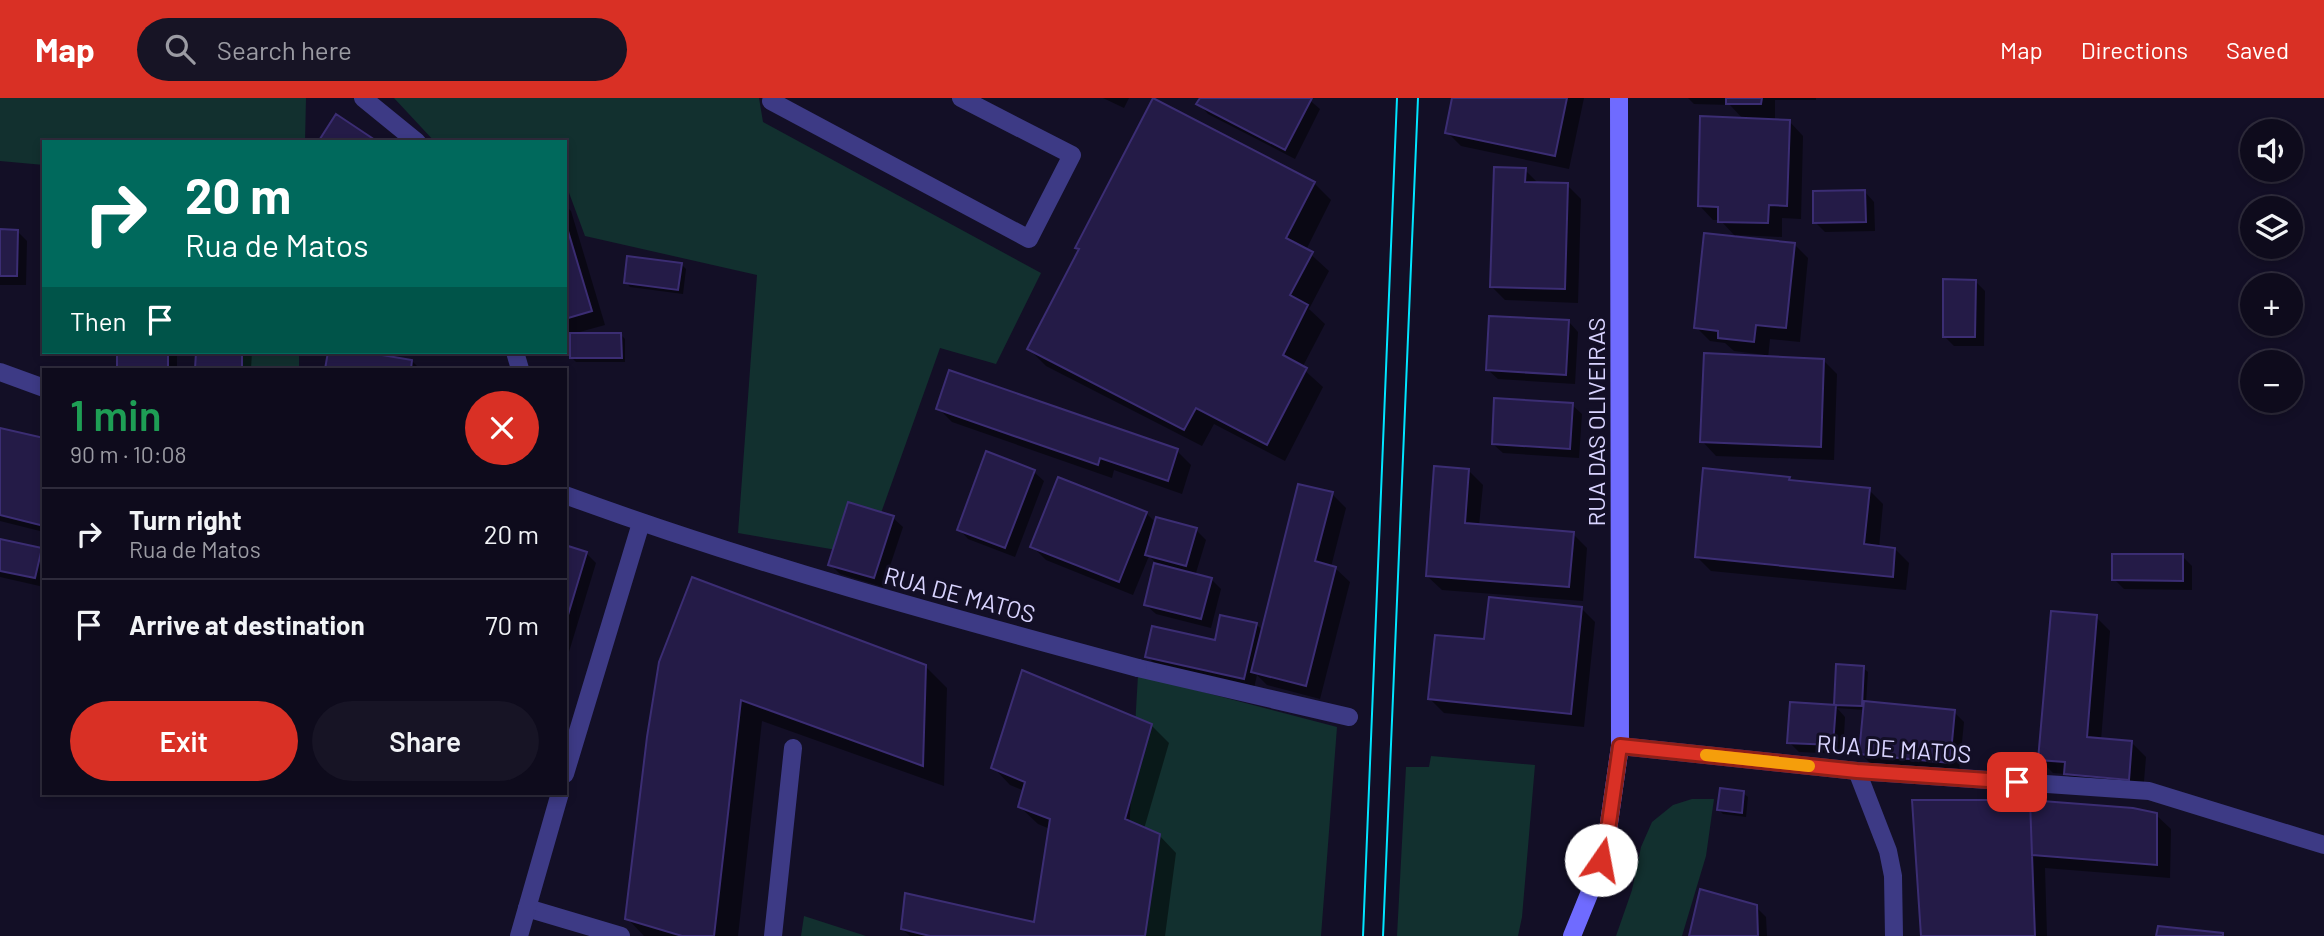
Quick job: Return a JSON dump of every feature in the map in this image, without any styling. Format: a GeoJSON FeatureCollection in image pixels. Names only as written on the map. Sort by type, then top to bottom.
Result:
{"type":"FeatureCollection","features":[{"type":"Feature","properties":{"kind":"main road","name":"RUA DAS OLIVEIRAS"},"geometry":{"type":"LineString","coordinates":[[1572,936],[1592,888],[1606,844],[1620,746],[1619,98]]}},
{"type":"Feature","properties":{"kind":"street"},"geometry":{"type":"LineString","coordinates":[[363,98],[415,140]]}},
{"type":"Feature","properties":{"kind":"street"},"geometry":{"type":"LineString","coordinates":[[772,98],[771,101],[1029,239],[1072,155],[961,98]]}},
{"type":"Feature","properties":{"kind":"street"},"geometry":{"type":"LineString","coordinates":[[0,372],[42,387]]}},
{"type":"Feature","properties":{"kind":"street","name":"RUA DE MATOS"},"geometry":{"type":"LineString","coordinates":[[567,496],[642,523],[864,593],[1138,668],[1349,717]]}},
{"type":"Feature","properties":{"kind":"street"},"geometry":{"type":"LineString","coordinates":[[567,767],[642,523]]}},
{"type":"Feature","properties":{"kind":"street","name":"RUA DE MATOS"},"geometry":{"type":"LineString","coordinates":[[1620,746],[1857,771],[2149,791],[2324,845]]}},
{"type":"Feature","properties":{"kind":"street"},"geometry":{"type":"LineString","coordinates":[[773,936],[793,748]]}},
{"type":"Feature","properties":{"kind":"street"},"geometry":{"type":"LineString","coordinates":[[1857,771],[1888,851],[1893,876],[1894,936]]}},
{"type":"Feature","properties":{"kind":"street"},"geometry":{"type":"LineString","coordinates":[[519,936],[559,795]]}},
{"type":"Feature","properties":{"kind":"street"},"geometry":{"type":"LineString","coordinates":[[527,908],[621,936]]}},
{"type":"Feature","properties":{"kind":"green space"},"geometry":{"type":"Polygon","coordinates":[[[0,98],[306,98],[305,140],[42,140],[42,165],[0,161],[0,98]]]}},
{"type":"Feature","properties":{"kind":"green space"},"geometry":{"type":"Polygon","coordinates":[[[394,98],[759,98],[763,122],[1041,273],[996,364],[940,348],[866,555],[738,533],[757,275],[585,236],[567,187],[567,140],[433,140],[394,98]]]}},
{"type":"Feature","properties":{"kind":"green space"},"geometry":{"type":"Polygon","coordinates":[[[243,354],[299,354],[299,368],[243,368],[243,354]]]}},
{"type":"Feature","properties":{"kind":"green space"},"geometry":{"type":"Polygon","coordinates":[[[1138,675],[1337,727],[1321,936],[1123,936],[1138,675]]]}},
{"type":"Feature","properties":{"kind":"green space"},"geometry":{"type":"Polygon","coordinates":[[[1431,756],[1535,765],[1522,917],[1518,936],[1397,936],[1406,767],[1429,767],[1431,756]]]}},
{"type":"Feature","properties":{"kind":"green space"},"geometry":{"type":"Polygon","coordinates":[[[1692,799],[1714,799],[1706,856],[1682,936],[1616,936],[1632,890],[1641,847],[1652,822],[1673,805],[1692,799]]]}},
{"type":"Feature","properties":{"kind":"green space"},"geometry":{"type":"Polygon","coordinates":[[[804,916],[866,936],[801,936],[804,916]]]}},
{"type":"Feature","properties":{"kind":"building"},"geometry":{"type":"Polygon","coordinates":[[[1153,98],[1315,182],[1286,238],[1313,252],[1290,295],[1308,305],[1283,355],[1307,368],[1267,445],[1196,408],[1184,430],[1027,349],[1079,249],[1075,248],[1153,98]]]}},
{"type":"Feature","properties":{"kind":"building"},"geometry":{"type":"Polygon","coordinates":[[[1200,98],[1312,98],[1285,150],[1196,104],[1200,98]]]}},
{"type":"Feature","properties":{"kind":"building"},"geometry":{"type":"Polygon","coordinates":[[[1452,98],[1567,98],[1555,156],[1445,133],[1452,98]]]}},
{"type":"Feature","properties":{"kind":"building"},"geometry":{"type":"Polygon","coordinates":[[[1726,98],[1762,98],[1761,104],[1726,104],[1726,98]]]}},
{"type":"Feature","properties":{"kind":"building"},"geometry":{"type":"Polygon","coordinates":[[[336,114],[375,140],[319,140],[336,114]]]}},
{"type":"Feature","properties":{"kind":"building"},"geometry":{"type":"Polygon","coordinates":[[[1700,116],[1790,120],[1787,206],[1769,205],[1768,223],[1718,222],[1718,207],[1698,206],[1700,116]]]}},
{"type":"Feature","properties":{"kind":"building"},"geometry":{"type":"Polygon","coordinates":[[[1494,167],[1526,168],[1525,182],[1568,183],[1565,289],[1490,287],[1494,167]]]}},
{"type":"Feature","properties":{"kind":"building"},"geometry":{"type":"Polygon","coordinates":[[[1865,190],[1866,222],[1813,223],[1813,191],[1865,190]]]}},
{"type":"Feature","properties":{"kind":"building"},"geometry":{"type":"Polygon","coordinates":[[[567,228],[592,311],[567,318],[567,228]]]}},
{"type":"Feature","properties":{"kind":"building"},"geometry":{"type":"Polygon","coordinates":[[[0,229],[18,230],[17,276],[0,276],[0,229]]]}},
{"type":"Feature","properties":{"kind":"building"},"geometry":{"type":"Polygon","coordinates":[[[1704,233],[1795,243],[1786,328],[1756,325],[1754,342],[1718,338],[1718,331],[1694,328],[1704,233]]]}},
{"type":"Feature","properties":{"kind":"building"},"geometry":{"type":"Polygon","coordinates":[[[627,256],[682,263],[678,290],[624,283],[627,256]]]}},
{"type":"Feature","properties":{"kind":"building"},"geometry":{"type":"Polygon","coordinates":[[[1943,279],[1976,280],[1975,337],[1943,337],[1943,279]]]}},
{"type":"Feature","properties":{"kind":"building"},"geometry":{"type":"Polygon","coordinates":[[[1489,316],[1569,320],[1566,375],[1486,370],[1489,316]]]}},
{"type":"Feature","properties":{"kind":"building"},"geometry":{"type":"Polygon","coordinates":[[[570,333],[621,333],[622,358],[570,358],[570,333]]]}},
{"type":"Feature","properties":{"kind":"building"},"geometry":{"type":"Polygon","coordinates":[[[1704,353],[1824,359],[1821,447],[1700,442],[1704,353]]]}},
{"type":"Feature","properties":{"kind":"building"},"geometry":{"type":"Polygon","coordinates":[[[117,354],[168,354],[168,368],[117,368],[117,354]]]}},
{"type":"Feature","properties":{"kind":"building"},"geometry":{"type":"Polygon","coordinates":[[[196,354],[242,354],[242,368],[195,368],[196,354]]]}},
{"type":"Feature","properties":{"kind":"building"},"geometry":{"type":"Polygon","coordinates":[[[328,354],[376,354],[412,360],[411,368],[325,368],[328,354]]]}},
{"type":"Feature","properties":{"kind":"building"},"geometry":{"type":"Polygon","coordinates":[[[949,370],[1178,449],[1168,481],[1100,458],[1098,465],[936,409],[949,370]]]}},
{"type":"Feature","properties":{"kind":"building"},"geometry":{"type":"Polygon","coordinates":[[[1494,398],[1573,403],[1570,449],[1492,444],[1494,398]]]}},
{"type":"Feature","properties":{"kind":"building"},"geometry":{"type":"Polygon","coordinates":[[[0,428],[42,438],[42,526],[0,515],[0,428]]]}},
{"type":"Feature","properties":{"kind":"building"},"geometry":{"type":"Polygon","coordinates":[[[986,451],[1035,470],[1005,548],[957,530],[986,451]]]}},
{"type":"Feature","properties":{"kind":"building"},"geometry":{"type":"Polygon","coordinates":[[[1434,466],[1469,469],[1465,523],[1574,532],[1569,587],[1426,576],[1434,466]]]}},
{"type":"Feature","properties":{"kind":"building"},"geometry":{"type":"Polygon","coordinates":[[[1703,468],[1870,488],[1864,544],[1895,548],[1893,577],[1695,557],[1703,468]]]}},
{"type":"Feature","properties":{"kind":"building"},"geometry":{"type":"Polygon","coordinates":[[[1058,477],[1147,512],[1119,582],[1030,547],[1058,477]]]}},
{"type":"Feature","properties":{"kind":"building"},"geometry":{"type":"Polygon","coordinates":[[[1298,484],[1333,492],[1315,561],[1336,567],[1306,686],[1251,672],[1298,484]]]}},
{"type":"Feature","properties":{"kind":"building"},"geometry":{"type":"Polygon","coordinates":[[[848,502],[894,516],[874,578],[828,565],[848,502]]]}},
{"type":"Feature","properties":{"kind":"building"},"geometry":{"type":"Polygon","coordinates":[[[1156,517],[1197,528],[1186,566],[1145,555],[1156,517]]]}},
{"type":"Feature","properties":{"kind":"building"},"geometry":{"type":"Polygon","coordinates":[[[0,539],[42,548],[35,578],[0,571],[0,539]]]}},
{"type":"Feature","properties":{"kind":"building"},"geometry":{"type":"Polygon","coordinates":[[[567,546],[587,552],[567,618],[567,546]]]}},
{"type":"Feature","properties":{"kind":"building"},"geometry":{"type":"Polygon","coordinates":[[[2112,554],[2183,554],[2183,581],[2112,580],[2112,554]]]}},
{"type":"Feature","properties":{"kind":"building"},"geometry":{"type":"Polygon","coordinates":[[[1154,563],[1212,578],[1201,619],[1144,605],[1154,563]]]}},
{"type":"Feature","properties":{"kind":"building"},"geometry":{"type":"Polygon","coordinates":[[[692,577],[926,665],[923,766],[741,700],[714,936],[682,936],[625,919],[659,662],[692,577]]]}},
{"type":"Feature","properties":{"kind":"building"},"geometry":{"type":"Polygon","coordinates":[[[1489,597],[1582,607],[1571,714],[1428,699],[1435,635],[1484,639],[1489,597]]]}},
{"type":"Feature","properties":{"kind":"building"},"geometry":{"type":"Polygon","coordinates":[[[2051,611],[2097,615],[2087,737],[2132,741],[2129,780],[2064,774],[2065,762],[2038,760],[2051,611]]]}},
{"type":"Feature","properties":{"kind":"building"},"geometry":{"type":"Polygon","coordinates":[[[1220,615],[1257,623],[1244,679],[1145,657],[1152,626],[1215,640],[1220,615]]]}},
{"type":"Feature","properties":{"kind":"building"},"geometry":{"type":"Polygon","coordinates":[[[1836,664],[1864,666],[1862,706],[1834,705],[1836,664]]]}},
{"type":"Feature","properties":{"kind":"building"},"geometry":{"type":"Polygon","coordinates":[[[1022,670],[1152,724],[1125,819],[1160,834],[1145,936],[930,936],[901,929],[905,893],[1034,922],[1050,819],[1018,807],[1025,782],[991,768],[1022,670]]]}},
{"type":"Feature","properties":{"kind":"building"},"geometry":{"type":"Polygon","coordinates":[[[1864,701],[1955,710],[1950,763],[1859,754],[1864,701]]]}},
{"type":"Feature","properties":{"kind":"building"},"geometry":{"type":"Polygon","coordinates":[[[1790,702],[1836,705],[1833,745],[1787,743],[1790,702]]]}},
{"type":"Feature","properties":{"kind":"building"},"geometry":{"type":"Polygon","coordinates":[[[1720,788],[1744,791],[1742,813],[1717,810],[1720,788]]]}},
{"type":"Feature","properties":{"kind":"building"},"geometry":{"type":"Polygon","coordinates":[[[1912,800],[2030,800],[2035,936],[1921,936],[1912,800]]]}},
{"type":"Feature","properties":{"kind":"building"},"geometry":{"type":"Polygon","coordinates":[[[2030,800],[2133,808],[2157,813],[2157,865],[2032,855],[2030,800]]]}},
{"type":"Feature","properties":{"kind":"building"},"geometry":{"type":"Polygon","coordinates":[[[1700,889],[1757,905],[1758,936],[1689,936],[1700,889]]]}},
{"type":"Feature","properties":{"kind":"building"},"geometry":{"type":"Polygon","coordinates":[[[2158,926],[2223,933],[2223,936],[2156,936],[2158,926]]]}},
{"type":"Feature","properties":{"kind":"tram line"},"geometry":{"type":"LineString","coordinates":[[1363,936],[1397,98]]}},
{"type":"Feature","properties":{"kind":"tram line"},"geometry":{"type":"LineString","coordinates":[[1383,936],[1418,98]]}},
{"type":"Feature","properties":{"kind":"slow traffic"},"geometry":{"type":"LineString","coordinates":[[1706,755],[1809,766]]}},
{"type":"Feature","properties":{"kind":"route"},"geometry":{"type":"LineString","coordinates":[[1601,860],[1606,844],[1620,746],[1857,771],[2017,782]]}}]}
